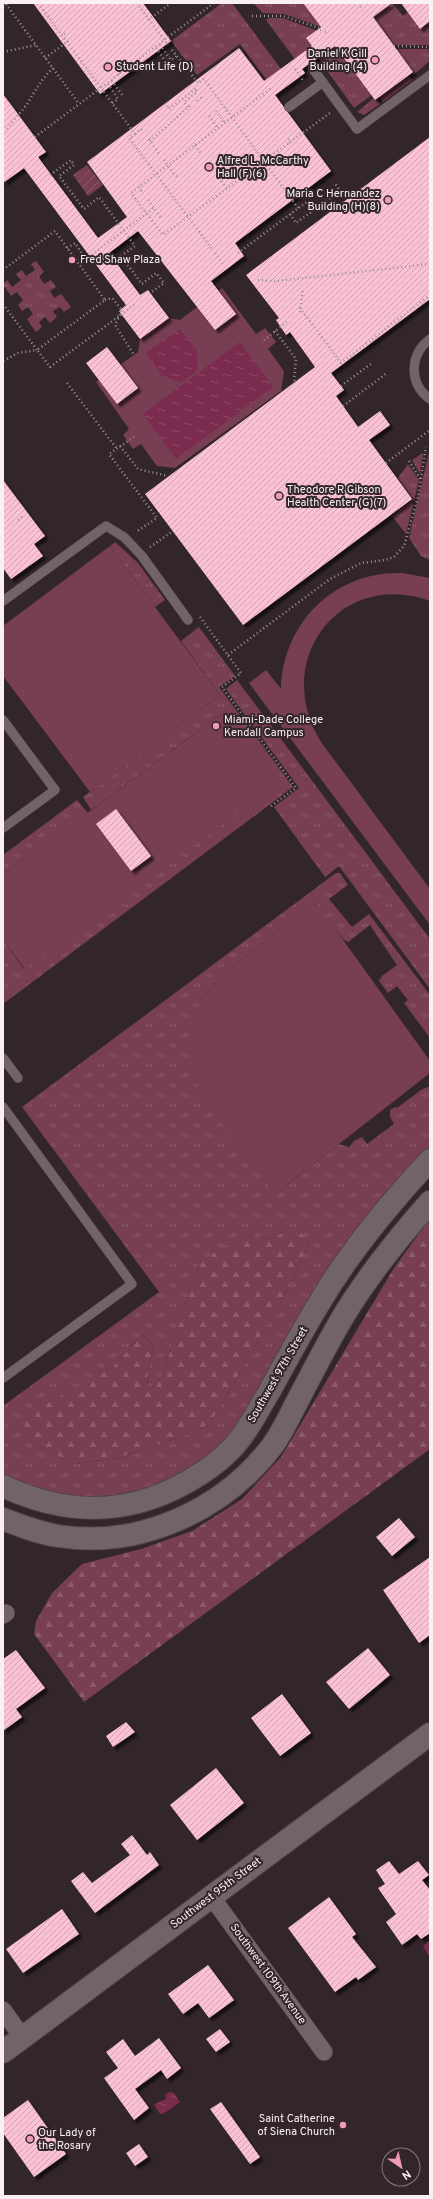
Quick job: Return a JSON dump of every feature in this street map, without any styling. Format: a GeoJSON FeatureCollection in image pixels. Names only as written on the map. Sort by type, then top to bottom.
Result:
{"type":"FeatureCollection","features":[{"type":"Feature","properties":{"kind":"street","name":"Southwest 97th Street"},"geometry":{"type":"LineString","coordinates":[[3,1486],[33,1498],[70,1506],[112,1507],[152,1499],[192,1479],[228,1452],[249,1426],[326,1292],[350,1255],[385,1210],[430,1160]]}},
{"type":"Feature","properties":{"kind":"street"},"geometry":{"type":"LineString","coordinates":[[3,1519],[44,1533],[68,1537],[110,1536],[152,1529],[191,1514],[232,1487],[249,1472],[273,1444],[341,1320],[365,1284],[430,1202]]}},
{"type":"Feature","properties":{"kind":"street"},"geometry":{"type":"LineString","coordinates":[[365,1284],[359,1267],[383,1230],[385,1210]]}},
{"type":"Feature","properties":{"kind":"street","name":"Southwest 95th Street"},"geometry":{"type":"LineString","coordinates":[[3,2052],[430,1734]]}},
{"type":"Feature","properties":{"kind":"street","name":"Southwest 109th Avenue"},"geometry":{"type":"LineString","coordinates":[[211,1896],[324,2052]]}},
{"type":"Feature","properties":{"kind":"street"},"geometry":{"type":"LineString","coordinates":[[3,2010],[22,2038]]}},
{"type":"Feature","properties":{"kind":"lane"},"geometry":{"type":"LineString","coordinates":[[313,69],[357,129],[430,75]]}},
{"type":"Feature","properties":{"kind":"lane"},"geometry":{"type":"LineString","coordinates":[[289,106],[322,82]]}},
{"type":"Feature","properties":{"kind":"lane"},"geometry":{"type":"LineString","coordinates":[[430,340],[419,351],[414,370],[419,388],[430,399]]}},
{"type":"Feature","properties":{"kind":"lane"},"geometry":{"type":"LineString","coordinates":[[3,601],[106,526],[127,539],[140,554],[188,620]]}},
{"type":"Feature","properties":{"kind":"lane"},"geometry":{"type":"LineString","coordinates":[[3,720],[55,790],[3,828]]}},
{"type":"Feature","properties":{"kind":"lane"},"geometry":{"type":"LineString","coordinates":[[3,1058],[18,1078]]}},
{"type":"Feature","properties":{"kind":"lane"},"geometry":{"type":"LineString","coordinates":[[3,1107],[132,1284],[3,1378]]}},
{"type":"Feature","properties":{"kind":"path"},"geometry":{"type":"LineString","coordinates":[[38,3],[135,134]]}},
{"type":"Feature","properties":{"kind":"path"},"geometry":{"type":"LineString","coordinates":[[137,3],[168,45]]}},
{"type":"Feature","properties":{"kind":"path"},"geometry":{"type":"LineString","coordinates":[[148,20],[171,3]]}},
{"type":"Feature","properties":{"kind":"path"},"geometry":{"type":"LineString","coordinates":[[35,137],[214,3]]}},
{"type":"Feature","properties":{"kind":"path"},"geometry":{"type":"LineString","coordinates":[[6,5],[79,104]]}},
{"type":"Feature","properties":{"kind":"path"},"geometry":{"type":"LineString","coordinates":[[252,16],[283,16],[320,29]]}},
{"type":"Feature","properties":{"kind":"path"},"geometry":{"type":"LineString","coordinates":[[45,58],[71,39]]}},
{"type":"Feature","properties":{"kind":"path"},"geometry":{"type":"LineString","coordinates":[[3,52],[36,45]]}},
{"type":"Feature","properties":{"kind":"path"},"geometry":{"type":"LineString","coordinates":[[160,45],[171,60],[177,56]]}},
{"type":"Feature","properties":{"kind":"path"},"geometry":{"type":"LineString","coordinates":[[394,46],[430,47]]}},
{"type":"Feature","properties":{"kind":"path"},"geometry":{"type":"LineString","coordinates":[[156,48],[167,63]]}},
{"type":"Feature","properties":{"kind":"path"},"geometry":{"type":"LineString","coordinates":[[172,50],[198,83]]}},
{"type":"Feature","properties":{"kind":"path"},"geometry":{"type":"LineString","coordinates":[[7,129],[38,88],[41,79],[53,68]]}},
{"type":"Feature","properties":{"kind":"path"},"geometry":{"type":"LineString","coordinates":[[295,69],[308,87]]}},
{"type":"Feature","properties":{"kind":"path"},"geometry":{"type":"LineString","coordinates":[[117,70],[120,75]]}},
{"type":"Feature","properties":{"kind":"path"},"geometry":{"type":"LineString","coordinates":[[167,106],[169,109],[204,79],[298,208]]}},
{"type":"Feature","properties":{"kind":"path"},"geometry":{"type":"LineString","coordinates":[[112,81],[123,96]]}},
{"type":"Feature","properties":{"kind":"path"},"geometry":{"type":"LineString","coordinates":[[108,84],[118,99],[112,103]]}},
{"type":"Feature","properties":{"kind":"path"},"geometry":{"type":"LineString","coordinates":[[188,107],[184,102],[197,92],[196,87]]}},
{"type":"Feature","properties":{"kind":"path"},"geometry":{"type":"LineString","coordinates":[[270,89],[131,193],[163,235],[253,172],[264,162],[330,114]]}},
{"type":"Feature","properties":{"kind":"path"},"geometry":{"type":"LineString","coordinates":[[160,155],[149,140],[192,104]]}},
{"type":"Feature","properties":{"kind":"path"},"geometry":{"type":"LineString","coordinates":[[216,111],[225,122]]}},
{"type":"Feature","properties":{"kind":"path"},"geometry":{"type":"LineString","coordinates":[[209,116],[218,128]]}},
{"type":"Feature","properties":{"kind":"path"},"geometry":{"type":"LineString","coordinates":[[143,132],[141,129],[129,138],[212,249]]}},
{"type":"Feature","properties":{"kind":"path"},"geometry":{"type":"LineString","coordinates":[[290,143],[288,140],[291,138]]}},
{"type":"Feature","properties":{"kind":"path"},"geometry":{"type":"LineString","coordinates":[[195,145],[201,154]]}},
{"type":"Feature","properties":{"kind":"path"},"geometry":{"type":"LineString","coordinates":[[50,175],[71,160],[74,165],[59,176],[84,209],[99,197],[135,246],[121,256],[142,284],[156,273],[164,283],[150,293]]}},
{"type":"Feature","properties":{"kind":"path"},"geometry":{"type":"LineString","coordinates":[[164,160],[174,174],[179,178]]}},
{"type":"Feature","properties":{"kind":"path"},"geometry":{"type":"LineString","coordinates":[[219,178],[227,189]]}},
{"type":"Feature","properties":{"kind":"path"},"geometry":{"type":"LineString","coordinates":[[290,214],[296,223],[340,191],[334,182]]}},
{"type":"Feature","properties":{"kind":"path"},"geometry":{"type":"LineString","coordinates":[[138,187],[142,192]]}},
{"type":"Feature","properties":{"kind":"path"},"geometry":{"type":"LineString","coordinates":[[148,200],[161,218]]}},
{"type":"Feature","properties":{"kind":"path"},"geometry":{"type":"LineString","coordinates":[[238,253],[308,201]]}},
{"type":"Feature","properties":{"kind":"path"},"geometry":{"type":"LineString","coordinates":[[67,248],[75,243],[86,259],[154,208]]}},
{"type":"Feature","properties":{"kind":"path"},"geometry":{"type":"LineString","coordinates":[[133,224],[147,214]]}},
{"type":"Feature","properties":{"kind":"path"},"geometry":{"type":"LineString","coordinates":[[3,270],[55,231],[105,300]]}},
{"type":"Feature","properties":{"kind":"path"},"geometry":{"type":"LineString","coordinates":[[215,253],[223,264]]}},
{"type":"Feature","properties":{"kind":"path"},"geometry":{"type":"LineString","coordinates":[[258,280],[277,281],[430,264]]}},
{"type":"Feature","properties":{"kind":"path"},"geometry":{"type":"LineString","coordinates":[[300,312],[303,289]]}},
{"type":"Feature","properties":{"kind":"path"},"geometry":{"type":"LineString","coordinates":[[300,308],[341,363],[430,295]]}},
{"type":"Feature","properties":{"kind":"path"},"geometry":{"type":"LineString","coordinates":[[3,361],[18,354],[37,350],[105,300],[112,298],[122,310],[115,325],[134,355]]}},
{"type":"Feature","properties":{"kind":"path"},"geometry":{"type":"LineString","coordinates":[[3,304],[50,367],[135,304]]}},
{"type":"Feature","properties":{"kind":"path"},"geometry":{"type":"LineString","coordinates":[[264,340],[288,321]]}},
{"type":"Feature","properties":{"kind":"path"},"geometry":{"type":"LineString","coordinates":[[275,331],[296,359],[295,382]]}},
{"type":"Feature","properties":{"kind":"path"},"geometry":{"type":"LineString","coordinates":[[341,386],[372,363]]}},
{"type":"Feature","properties":{"kind":"path"},"geometry":{"type":"LineString","coordinates":[[343,406],[387,373]]}},
{"type":"Feature","properties":{"kind":"path"},"geometry":{"type":"LineString","coordinates":[[67,383],[116,449]]}},
{"type":"Feature","properties":{"kind":"path"},"geometry":{"type":"LineString","coordinates":[[386,463],[430,430]]}},
{"type":"Feature","properties":{"kind":"path"},"geometry":{"type":"LineString","coordinates":[[127,539],[157,518],[109,454],[134,437]]}},
{"type":"Feature","properties":{"kind":"path"},"geometry":{"type":"LineString","coordinates":[[120,446],[138,469],[168,476]]}},
{"type":"Feature","properties":{"kind":"path"},"geometry":{"type":"LineString","coordinates":[[228,655],[330,579],[361,563],[385,560],[394,556],[404,546],[421,480],[426,447]]}},
{"type":"Feature","properties":{"kind":"path"},"geometry":{"type":"LineString","coordinates":[[409,461],[421,480]]}},
{"type":"Feature","properties":{"kind":"path"},"geometry":{"type":"LineString","coordinates":[[18,520],[24,515]]}},
{"type":"Feature","properties":{"kind":"path"},"geometry":{"type":"LineString","coordinates":[[140,554],[173,531]]}},
{"type":"Feature","properties":{"kind":"path"},"geometry":{"type":"LineString","coordinates":[[188,620],[199,616],[241,674],[222,687],[296,788],[271,806]]}},
{"type":"Feature","properties":{"kind":"green space"},"geometry":{"type":"Polygon","coordinates":[[[222,3],[232,3],[281,69],[269,83],[240,44],[197,75],[171,41],[222,3]]]}},
{"type":"Feature","properties":{"kind":"green space"},"geometry":{"type":"Polygon","coordinates":[[[253,3],[303,3],[321,27],[284,14],[263,13],[253,3]]]}},
{"type":"Feature","properties":{"kind":"green space"},"geometry":{"type":"Polygon","coordinates":[[[392,3],[403,16],[408,12],[420,29],[430,21],[430,45],[393,45],[373,17],[392,3]]]}},
{"type":"Feature","properties":{"kind":"green space"},"geometry":{"type":"Polygon","coordinates":[[[269,18],[283,18],[326,34],[297,62],[266,20],[269,18]]]}},
{"type":"Feature","properties":{"kind":"green space"},"geometry":{"type":"Polygon","coordinates":[[[335,46],[372,95],[354,108],[318,58],[335,46]]]}},
{"type":"Feature","properties":{"kind":"green space"},"geometry":{"type":"Polygon","coordinates":[[[396,49],[430,49],[430,61],[413,75],[413,71],[396,49]]]}},
{"type":"Feature","properties":{"kind":"green space"},"geometry":{"type":"Polygon","coordinates":[[[408,75],[412,80],[383,102],[379,96],[408,75]]]}},
{"type":"Feature","properties":{"kind":"green space"},"geometry":{"type":"Polygon","coordinates":[[[374,98],[380,104],[364,115],[357,112],[374,98]]]}},
{"type":"Feature","properties":{"kind":"green space"},"geometry":{"type":"Polygon","coordinates":[[[87,165],[103,185],[88,196],[73,175],[87,165]]]}},
{"type":"Feature","properties":{"kind":"green space"},"geometry":{"type":"Polygon","coordinates":[[[36,261],[44,272],[39,276],[44,284],[51,280],[56,287],[50,291],[54,298],[61,294],[71,307],[64,312],[60,307],[53,311],[57,317],[50,323],[45,317],[39,322],[42,327],[36,332],[27,319],[33,314],[28,307],[22,311],[18,305],[23,300],[17,292],[11,296],[3,285],[7,280],[12,287],[21,280],[16,274],[22,270],[26,276],[35,270],[31,264],[36,261]]]}},
{"type":"Feature","properties":{"kind":"green space"},"geometry":{"type":"Polygon","coordinates":[[[222,288],[256,334],[265,328],[276,342],[268,349],[284,371],[281,391],[175,468],[157,466],[141,444],[133,449],[123,435],[129,429],[96,382],[138,352],[140,339],[169,318],[180,320],[222,288]]]}},
{"type":"Feature","properties":{"kind":"green space"},"geometry":{"type":"Polygon","coordinates":[[[430,448],[430,560],[421,556],[409,538],[430,448]]]}},
{"type":"Feature","properties":{"kind":"green space"},"geometry":{"type":"Polygon","coordinates":[[[423,453],[420,474],[412,460],[423,453]]]}},
{"type":"Feature","properties":{"kind":"green space"},"geometry":{"type":"Polygon","coordinates":[[[408,464],[419,480],[406,534],[392,516],[413,499],[398,478],[408,464]]]}},
{"type":"Feature","properties":{"kind":"green space"},"geometry":{"type":"Polygon","coordinates":[[[115,542],[138,563],[165,600],[155,607],[110,546],[115,542]]]}},
{"type":"Feature","properties":{"kind":"green space"},"geometry":{"type":"Polygon","coordinates":[[[110,546],[220,695],[90,792],[3,676],[3,626],[110,546]]]}},
{"type":"Feature","properties":{"kind":"green space"},"geometry":{"type":"Polygon","coordinates":[[[402,573],[430,578],[430,601],[397,594],[368,598],[342,610],[323,629],[310,654],[304,682],[308,712],[321,742],[430,889],[430,925],[249,683],[266,670],[281,689],[284,665],[291,642],[302,622],[317,605],[335,591],[355,581],[378,575],[402,573]]]}},
{"type":"Feature","properties":{"kind":"green space"},"geometry":{"type":"Polygon","coordinates":[[[199,627],[235,676],[219,687],[293,787],[3,1004],[3,940],[24,969],[230,708],[91,810],[83,797],[220,695],[181,641],[199,627]]]}},
{"type":"Feature","properties":{"kind":"green space"},"geometry":{"type":"Polygon","coordinates":[[[237,680],[430,939],[430,989],[339,866],[325,877],[274,807],[299,788],[226,689],[237,680]]]}},
{"type":"Feature","properties":{"kind":"green space"},"geometry":{"type":"Polygon","coordinates":[[[230,708],[283,780],[25,969],[3,940],[3,875],[230,708]]]}},
{"type":"Feature","properties":{"kind":"green space"},"geometry":{"type":"Polygon","coordinates":[[[77,800],[88,813],[3,875],[3,855],[77,800]]]}},
{"type":"Feature","properties":{"kind":"green space"},"geometry":{"type":"Polygon","coordinates":[[[336,873],[340,873],[348,885],[329,899],[352,927],[369,914],[430,995],[430,1038],[404,1003],[408,1000],[397,986],[388,993],[379,981],[382,976],[397,965],[370,925],[348,942],[344,940],[315,903],[225,972],[202,999],[275,1194],[339,1144],[349,1147],[354,1141],[362,1137],[367,1144],[394,1124],[390,1117],[390,1110],[395,1107],[397,1108],[421,1090],[430,1086],[430,1147],[410,1168],[238,1427],[197,1468],[127,1497],[60,1497],[3,1477],[3,1406],[159,1292],[22,1107],[336,873]],[[286,1230],[273,1239],[252,1235],[199,1262],[163,1373],[156,1386],[147,1387],[148,1371],[154,1346],[142,1334],[113,1367],[94,1378],[35,1444],[75,1464],[118,1458],[189,1434],[210,1424],[289,1287],[310,1242],[286,1230]]]}},
{"type":"Feature","properties":{"kind":"green space"},"geometry":{"type":"Polygon","coordinates":[[[316,902],[430,1061],[430,1073],[275,1194],[206,1102],[191,1067],[191,1029],[202,999],[225,972],[316,902]]]}},
{"type":"Feature","properties":{"kind":"green space"},"geometry":{"type":"Polygon","coordinates":[[[430,1218],[430,1449],[84,1702],[34,1634],[36,1621],[52,1593],[82,1564],[141,1549],[192,1531],[242,1499],[281,1457],[394,1268],[430,1218]]]}},
{"type":"Feature","properties":{"kind":"green space"},"geometry":{"type":"Polygon","coordinates":[[[286,1230],[298,1230],[310,1242],[289,1287],[210,1424],[189,1434],[118,1458],[75,1464],[35,1444],[24,1424],[41,1407],[113,1367],[142,1334],[154,1346],[148,1371],[147,1387],[156,1386],[163,1373],[199,1262],[226,1246],[252,1235],[273,1239],[286,1230]]]}},
{"type":"Feature","properties":{"kind":"water"},"geometry":{"type":"Polygon","coordinates":[[[180,329],[197,351],[198,370],[180,383],[166,376],[163,377],[146,353],[180,329]]]}},
{"type":"Feature","properties":{"kind":"water"},"geometry":{"type":"Polygon","coordinates":[[[240,342],[273,387],[176,459],[143,414],[240,342]]]}},
{"type":"Feature","properties":{"kind":"water"},"geometry":{"type":"Polygon","coordinates":[[[430,1940],[430,1956],[429,1956],[423,1946],[430,1940]]]}},
{"type":"Feature","properties":{"kind":"water"},"geometry":{"type":"Polygon","coordinates":[[[170,2092],[174,2093],[180,2102],[163,2114],[160,2114],[154,2104],[166,2099],[165,2095],[170,2092]]]}},
{"type":"Feature","properties":{"kind":"building","name":"Student Life (D)"},"geometry":{"type":"Polygon","coordinates":[[[33,3],[143,3],[171,41],[100,94],[33,3]]]}},
{"type":"Feature","properties":{"kind":"building","name":"Alfred L. McCarthy Hall (F)(6)"},"geometry":{"type":"Polygon","coordinates":[[[303,3],[392,3],[373,17],[413,72],[375,100],[335,46],[302,69],[305,73],[275,95],[331,171],[235,243],[244,256],[211,281],[236,314],[215,330],[138,231],[109,253],[140,295],[148,290],[169,318],[140,339],[119,311],[126,305],[24,168],[3,183],[3,94],[46,152],[38,157],[98,238],[127,217],[87,162],[239,48],[264,81],[312,46],[306,38],[321,27],[303,3]]]}},
{"type":"Feature","properties":{"kind":"building"},"geometry":{"type":"Polygon","coordinates":[[[401,3],[430,3],[430,21],[420,29],[401,3]]]}},
{"type":"Feature","properties":{"kind":"building"},"geometry":{"type":"Polygon","coordinates":[[[430,137],[430,299],[331,373],[344,390],[336,396],[358,427],[380,411],[390,425],[369,440],[412,499],[243,625],[145,494],[315,367],[290,332],[286,335],[276,320],[279,318],[246,275],[430,137]]]}},
{"type":"Feature","properties":{"kind":"building"},"geometry":{"type":"Polygon","coordinates":[[[107,347],[138,388],[117,404],[86,363],[107,347]]]}},
{"type":"Feature","properties":{"kind":"building"},"geometry":{"type":"Polygon","coordinates":[[[3,480],[45,536],[34,544],[43,556],[11,579],[3,568],[3,480]]]}},
{"type":"Feature","properties":{"kind":"building"},"geometry":{"type":"Polygon","coordinates":[[[116,809],[151,856],[131,871],[96,824],[116,809]]]}},
{"type":"Feature","properties":{"kind":"building"},"geometry":{"type":"Polygon","coordinates":[[[399,1518],[415,1537],[392,1556],[376,1537],[399,1518]]]}},
{"type":"Feature","properties":{"kind":"building"},"geometry":{"type":"Polygon","coordinates":[[[430,1557],[430,1635],[419,1643],[383,1590],[430,1557]]]}},
{"type":"Feature","properties":{"kind":"building"},"geometry":{"type":"Polygon","coordinates":[[[368,1648],[390,1675],[349,1709],[326,1682],[368,1648]]]}},
{"type":"Feature","properties":{"kind":"building"},"geometry":{"type":"Polygon","coordinates":[[[16,1650],[45,1688],[16,1709],[22,1717],[3,1731],[3,1659],[16,1650]]]}},
{"type":"Feature","properties":{"kind":"building"},"geometry":{"type":"Polygon","coordinates":[[[282,1694],[311,1733],[280,1756],[251,1718],[282,1694]]]}},
{"type":"Feature","properties":{"kind":"building"},"geometry":{"type":"Polygon","coordinates":[[[126,1722],[135,1732],[113,1747],[106,1736],[126,1722]]]}},
{"type":"Feature","properties":{"kind":"building"},"geometry":{"type":"Polygon","coordinates":[[[216,1768],[244,1803],[197,1840],[170,1805],[216,1768]]]}},
{"type":"Feature","properties":{"kind":"building"},"geometry":{"type":"Polygon","coordinates":[[[132,1835],[147,1855],[150,1852],[159,1865],[95,1913],[71,1881],[83,1872],[92,1883],[130,1855],[121,1844],[132,1835]]]}},
{"type":"Feature","properties":{"kind":"building"},"geometry":{"type":"Polygon","coordinates":[[[389,1861],[399,1874],[418,1861],[429,1875],[422,1880],[430,1890],[430,1933],[421,1939],[417,1934],[402,1945],[386,1922],[396,1914],[378,1888],[385,1884],[376,1870],[389,1861]]]}},
{"type":"Feature","properties":{"kind":"building"},"geometry":{"type":"Polygon","coordinates":[[[329,1897],[356,1934],[352,1937],[376,1967],[358,1980],[356,1977],[335,1992],[288,1928],[329,1897]]]}},
{"type":"Feature","properties":{"kind":"building"},"geometry":{"type":"Polygon","coordinates":[[[62,1909],[79,1934],[23,1973],[6,1949],[62,1909]]]}},
{"type":"Feature","properties":{"kind":"building"},"geometry":{"type":"Polygon","coordinates":[[[208,1965],[234,2000],[209,2018],[198,2003],[183,2014],[168,1994],[208,1965]]]}},
{"type":"Feature","properties":{"kind":"building"},"geometry":{"type":"Polygon","coordinates":[[[220,2029],[230,2042],[216,2052],[206,2039],[220,2029]]]}},
{"type":"Feature","properties":{"kind":"building"},"geometry":{"type":"Polygon","coordinates":[[[159,2038],[181,2068],[167,2079],[161,2070],[135,2089],[149,2108],[134,2120],[104,2078],[118,2068],[106,2052],[123,2039],[135,2056],[159,2038]]]}},
{"type":"Feature","properties":{"kind":"building"},"geometry":{"type":"Polygon","coordinates":[[[28,2100],[66,2154],[34,2177],[3,2133],[3,2118],[28,2100]]]}},
{"type":"Feature","properties":{"kind":"building"},"geometry":{"type":"Polygon","coordinates":[[[221,2102],[260,2157],[250,2164],[210,2109],[221,2102]]]}},
{"type":"Feature","properties":{"kind":"building"},"geometry":{"type":"Polygon","coordinates":[[[139,2144],[148,2157],[135,2166],[126,2153],[139,2144]]]}},
{"type":"Feature","properties":{"kind":"place","name":"Daniel K Gill Building (4)"},"geometry":{"type":"Point","coordinates":[375,60]}},
{"type":"Feature","properties":{"kind":"place","name":"Student Life (D)"},"geometry":{"type":"Point","coordinates":[108,67]}},
{"type":"Feature","properties":{"kind":"place","name":"Alfred L. McCarthy Hall (F)(6)"},"geometry":{"type":"Point","coordinates":[209,167]}},
{"type":"Feature","properties":{"kind":"place","name":"Maria C Hernandez Building (H)(8)"},"geometry":{"type":"Point","coordinates":[388,200]}},
{"type":"Feature","properties":{"kind":"place","name":"Fred Shaw Plaza"},"geometry":{"type":"Point","coordinates":[72,260]}},
{"type":"Feature","properties":{"kind":"place","name":"Theodore R Gibson Health Center (G)(7)"},"geometry":{"type":"Point","coordinates":[279,496]}},
{"type":"Feature","properties":{"kind":"place","name":"Miami-Dade College Kendall Campus"},"geometry":{"type":"Point","coordinates":[216,726]}},
{"type":"Feature","properties":{"kind":"place","name":"Saint Catherine of Siena Church"},"geometry":{"type":"Point","coordinates":[343,2125]}},
{"type":"Feature","properties":{"kind":"place","name":"Our Lady of the Rosary"},"geometry":{"type":"Point","coordinates":[30,2139]}}]}
